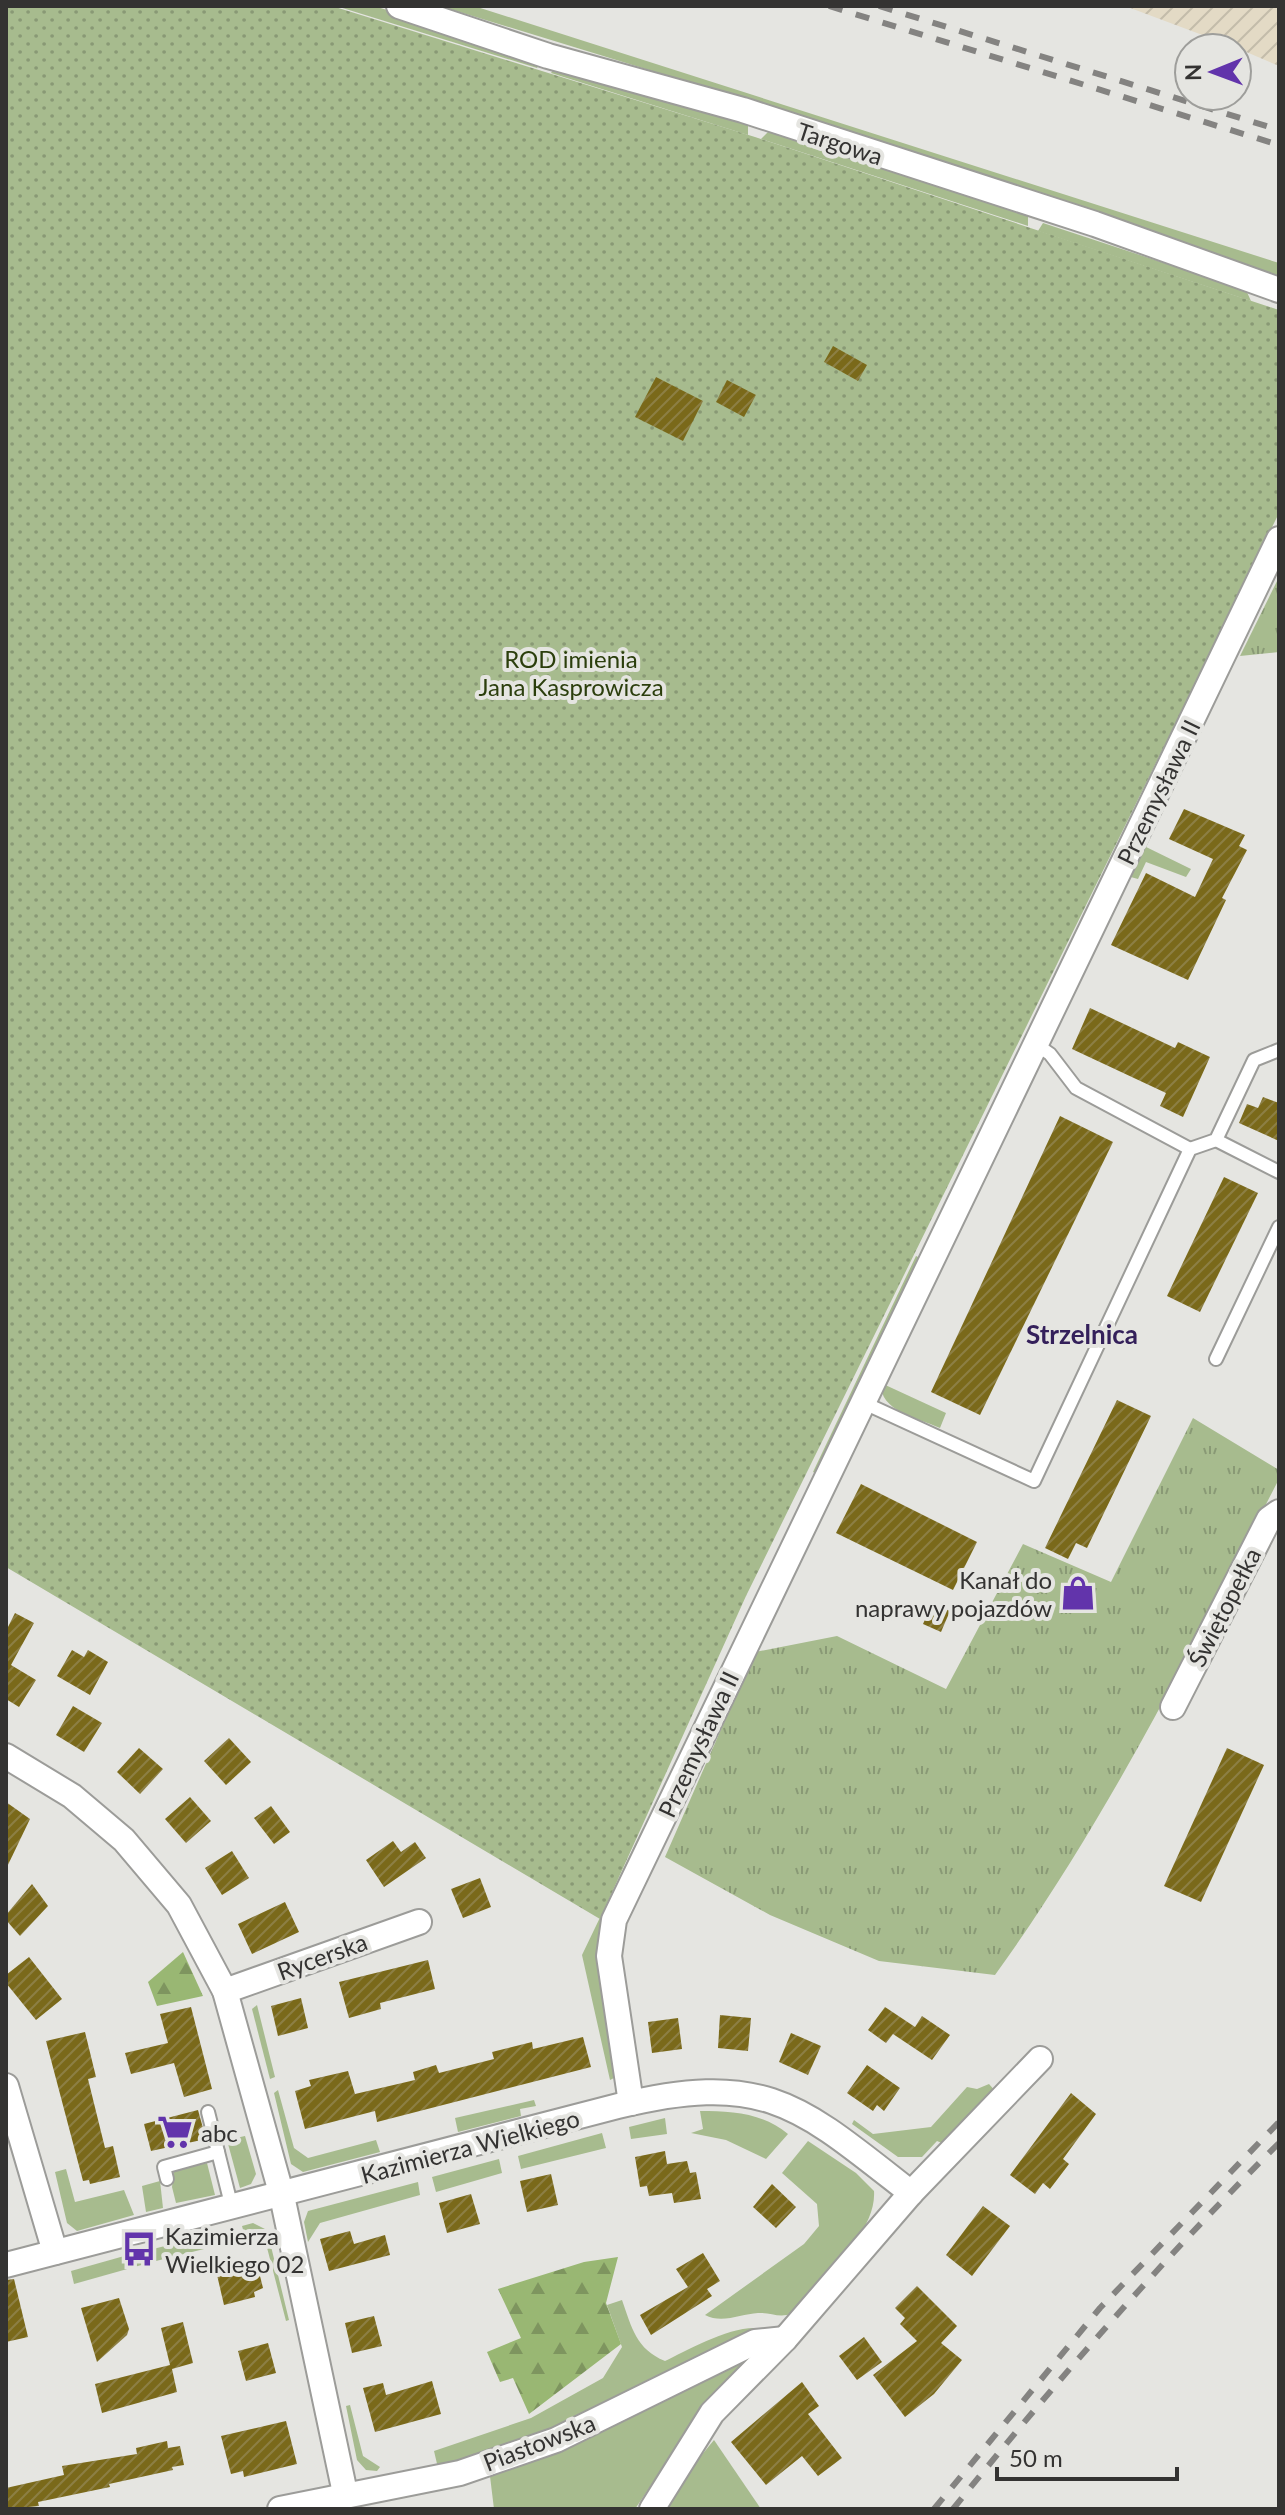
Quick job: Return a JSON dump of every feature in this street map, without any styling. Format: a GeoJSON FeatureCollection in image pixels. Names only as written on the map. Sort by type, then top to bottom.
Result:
{"type":"FeatureCollection","features":[{"type":"Feature","properties":{"kind":"street","name":"Targowa"},"geometry":{"type":"LineString","coordinates":[[399,6],[548,56],[743,110],[1095,224],[1279,290]]}},
{"type":"Feature","properties":{"kind":"street","name":"Przemysława II"},"geometry":{"type":"LineString","coordinates":[[631,2103],[609,1956],[614,1920],[1279,539]]}},
{"type":"Feature","properties":{"kind":"street","name":"Świętopełka"},"geometry":{"type":"LineString","coordinates":[[1173,1707],[1269,1519],[1279,1512]]}},
{"type":"Feature","properties":{"kind":"street"},"geometry":{"type":"LineString","coordinates":[[6,1756],[72,1796],[124,1840],[179,1905],[225,1991],[282,2196],[345,2493]]}},
{"type":"Feature","properties":{"kind":"street","name":"Rycerska"},"geometry":{"type":"LineString","coordinates":[[225,1991],[419,1922]]}},
{"type":"Feature","properties":{"kind":"street"},"geometry":{"type":"LineString","coordinates":[[652,2509],[712,2413],[785,2339],[911,2193],[1040,2059]]}},
{"type":"Feature","properties":{"kind":"street"},"geometry":{"type":"LineString","coordinates":[[6,2086],[12,2120],[55,2252]]}},
{"type":"Feature","properties":{"kind":"street","name":"Kazimierza Wielkiego"},"geometry":{"type":"LineString","coordinates":[[6,2265],[282,2196],[631,2103],[700,2091],[728,2091],[781,2103],[815,2119],[911,2193]]}},
{"type":"Feature","properties":{"kind":"street","name":"Piastowska"},"geometry":{"type":"LineString","coordinates":[[280,2509],[345,2493],[460,2473],[556,2440],[755,2342],[785,2339]]}},
{"type":"Feature","properties":{"kind":"lane"},"geometry":{"type":"LineString","coordinates":[[1037,1045],[1050,1054],[1076,1088],[1190,1149]]}},
{"type":"Feature","properties":{"kind":"lane"},"geometry":{"type":"LineString","coordinates":[[862,1402],[1034,1481],[1190,1149],[1216,1140],[1254,1060],[1279,1050]]}},
{"type":"Feature","properties":{"kind":"lane"},"geometry":{"type":"LineString","coordinates":[[1216,1140],[1279,1172]]}},
{"type":"Feature","properties":{"kind":"lane"},"geometry":{"type":"LineString","coordinates":[[1216,1359],[1279,1227]]}},
{"type":"Feature","properties":{"kind":"lane"},"geometry":{"type":"LineString","coordinates":[[208,2112],[232,2208]]}},
{"type":"Feature","properties":{"kind":"lane"},"geometry":{"type":"LineString","coordinates":[[167,2179],[164,2167],[218,2152]]}},
{"type":"Feature","properties":{"kind":"shaded area"},"geometry":{"type":"Polygon","coordinates":[[[1125,6],[1279,6],[1279,66],[1253,55],[1253,32],[1194,32],[1125,6]]]}},
{"type":"Feature","properties":{"kind":"green space","name":"ROD imienia Jana Kasprowicza"},"geometry":{"type":"Polygon","coordinates":[[[6,6],[332,6],[755,137],[1279,310],[1279,513],[746,1596],[600,1919],[6,1567],[6,6]]]}},
{"type":"Feature","properties":{"kind":"green space"},"geometry":{"type":"Polygon","coordinates":[[[336,6],[374,6],[543,58],[537,68],[336,6]]]}},
{"type":"Feature","properties":{"kind":"green space"},"geometry":{"type":"Polygon","coordinates":[[[440,6],[474,6],[1279,263],[1279,278],[750,101],[440,6]]]}},
{"type":"Feature","properties":{"kind":"green space"},"geometry":{"type":"Polygon","coordinates":[[[557,64],[748,122],[748,135],[551,73],[557,64]]]}},
{"type":"Feature","properties":{"kind":"green space"},"geometry":{"type":"Polygon","coordinates":[[[770,130],[1028,215],[1028,226],[761,139],[770,130]]]}},
{"type":"Feature","properties":{"kind":"green space"},"geometry":{"type":"Polygon","coordinates":[[[1043,223],[1246,290],[1251,301],[1038,231],[1043,223]]]}},
{"type":"Feature","properties":{"kind":"green space"},"geometry":{"type":"Polygon","coordinates":[[[1279,577],[1279,652],[1240,656],[1279,577]]]}},
{"type":"Feature","properties":{"kind":"green space"},"geometry":{"type":"Polygon","coordinates":[[[1142,845],[1191,869],[1186,877],[1146,862],[1138,879],[1127,876],[1142,845]]]}},
{"type":"Feature","properties":{"kind":"green space"},"geometry":{"type":"Polygon","coordinates":[[[916,1256],[922,1259],[817,1474],[813,1472],[916,1256]]]}},
{"type":"Feature","properties":{"kind":"green space"},"geometry":{"type":"Polygon","coordinates":[[[881,1383],[946,1413],[940,1428],[893,1407],[882,1393],[881,1383]]]}},
{"type":"Feature","properties":{"kind":"green space"},"geometry":{"type":"Polygon","coordinates":[[[1193,1418],[1279,1470],[1279,1479],[1111,1795],[1036,1916],[995,1975],[879,1961],[770,1915],[665,1857],[755,1652],[837,1636],[946,1689],[1023,1544],[1111,1582],[1193,1418]]]}},
{"type":"Feature","properties":{"kind":"green space"},"geometry":{"type":"Polygon","coordinates":[[[643,1828],[649,1830],[606,1918],[616,2077],[610,2080],[582,1955],[643,1828]]]}},
{"type":"Feature","properties":{"kind":"green space"},"geometry":{"type":"Polygon","coordinates":[[[183,1952],[203,1996],[157,2006],[148,1982],[183,1952]]]}},
{"type":"Feature","properties":{"kind":"green space"},"geometry":{"type":"Polygon","coordinates":[[[257,2005],[275,2077],[270,2079],[252,2009],[257,2005]]]}},
{"type":"Feature","properties":{"kind":"green space"},"geometry":{"type":"Polygon","coordinates":[[[989,2084],[996,2092],[944,2144],[937,2141],[922,2157],[898,2157],[852,2124],[854,2120],[873,2134],[931,2127],[967,2087],[977,2089],[989,2084]]]}},
{"type":"Feature","properties":{"kind":"green space"},"geometry":{"type":"Polygon","coordinates":[[[278,2090],[294,2148],[308,2158],[376,2140],[380,2152],[303,2172],[291,2164],[274,2093],[278,2090]]]}},
{"type":"Feature","properties":{"kind":"green space"},"geometry":{"type":"Polygon","coordinates":[[[534,2100],[536,2106],[520,2109],[521,2116],[458,2132],[455,2118],[534,2100]]]}},
{"type":"Feature","properties":{"kind":"green space"},"geometry":{"type":"Polygon","coordinates":[[[700,2111],[758,2117],[788,2134],[766,2159],[726,2140],[691,2133],[703,2129],[700,2111]]]}},
{"type":"Feature","properties":{"kind":"green space"},"geometry":{"type":"Polygon","coordinates":[[[665,2118],[667,2134],[631,2139],[629,2127],[665,2118]]]}},
{"type":"Feature","properties":{"kind":"green space"},"geometry":{"type":"Polygon","coordinates":[[[602,2133],[606,2148],[521,2169],[518,2156],[602,2133]]]}},
{"type":"Feature","properties":{"kind":"green space"},"geometry":{"type":"Polygon","coordinates":[[[245,2136],[256,2174],[251,2184],[240,2188],[227,2140],[245,2136]]]}},
{"type":"Feature","properties":{"kind":"green space"},"geometry":{"type":"Polygon","coordinates":[[[808,2141],[856,2173],[874,2191],[866,2224],[856,2241],[791,2314],[758,2313],[725,2319],[705,2315],[804,2244],[819,2226],[817,2204],[782,2173],[808,2141]]]}},
{"type":"Feature","properties":{"kind":"green space"},"geometry":{"type":"Polygon","coordinates":[[[499,2159],[502,2173],[436,2192],[432,2177],[499,2159]]]}},
{"type":"Feature","properties":{"kind":"green space"},"geometry":{"type":"Polygon","coordinates":[[[207,2163],[215,2195],[176,2203],[172,2187],[174,2171],[207,2163]]]}},
{"type":"Feature","properties":{"kind":"green space"},"geometry":{"type":"Polygon","coordinates":[[[66,2169],[75,2202],[124,2190],[134,2215],[77,2231],[67,2223],[55,2172],[66,2169]]]}},
{"type":"Feature","properties":{"kind":"green space"},"geometry":{"type":"Polygon","coordinates":[[[160,2181],[163,2208],[146,2212],[142,2186],[160,2181]]]}},
{"type":"Feature","properties":{"kind":"green space"},"geometry":{"type":"Polygon","coordinates":[[[418,2182],[420,2195],[320,2223],[308,2242],[304,2222],[308,2211],[418,2182]]]}},
{"type":"Feature","properties":{"kind":"green space"},"geometry":{"type":"Polygon","coordinates":[[[253,2223],[267,2230],[289,2320],[286,2321],[264,2236],[246,2240],[242,2226],[253,2223]]]}},
{"type":"Feature","properties":{"kind":"green space"},"geometry":{"type":"Polygon","coordinates":[[[201,2237],[204,2249],[156,2261],[153,2249],[201,2237]]]}},
{"type":"Feature","properties":{"kind":"green space"},"geometry":{"type":"Polygon","coordinates":[[[142,2251],[145,2264],[74,2284],[71,2271],[142,2251]]]}},
{"type":"Feature","properties":{"kind":"green space"},"geometry":{"type":"Polygon","coordinates":[[[618,2257],[606,2303],[621,2344],[529,2414],[513,2378],[500,2382],[487,2352],[521,2338],[498,2289],[584,2262],[618,2257]]]}},
{"type":"Feature","properties":{"kind":"green space"},"geometry":{"type":"Polygon","coordinates":[[[622,2300],[641,2344],[665,2361],[731,2332],[758,2328],[768,2331],[546,2435],[438,2468],[434,2451],[531,2418],[603,2378],[622,2347],[607,2305],[622,2300]]]}},
{"type":"Feature","properties":{"kind":"green space"},"geometry":{"type":"Polygon","coordinates":[[[767,2344],[704,2407],[635,2509],[494,2509],[489,2468],[767,2344]]]}},
{"type":"Feature","properties":{"kind":"green space"},"geometry":{"type":"Polygon","coordinates":[[[350,2405],[363,2456],[380,2467],[377,2471],[366,2470],[357,2460],[346,2406],[350,2405]]]}},
{"type":"Feature","properties":{"kind":"green space"},"geometry":{"type":"Polygon","coordinates":[[[714,2440],[761,2509],[663,2509],[668,2496],[714,2440]]]}},
{"type":"Feature","properties":{"kind":"building"},"geometry":{"type":"Polygon","coordinates":[[[833,346],[867,365],[858,381],[824,362],[833,346]]]}},
{"type":"Feature","properties":{"kind":"building"},"geometry":{"type":"Polygon","coordinates":[[[656,377],[703,401],[683,441],[635,417],[656,377]]]}},
{"type":"Feature","properties":{"kind":"building"},"geometry":{"type":"Polygon","coordinates":[[[727,380],[756,395],[744,417],[716,402],[727,380]]]}},
{"type":"Feature","properties":{"kind":"building"},"geometry":{"type":"Polygon","coordinates":[[[1184,809],[1245,835],[1239,846],[1247,850],[1222,898],[1226,900],[1188,980],[1111,945],[1146,873],[1195,897],[1213,859],[1169,839],[1184,809]]]}},
{"type":"Feature","properties":{"kind":"building"},"geometry":{"type":"Polygon","coordinates":[[[1090,1008],[1175,1048],[1178,1042],[1210,1057],[1183,1117],[1160,1106],[1166,1093],[1072,1049],[1090,1008]]]}},
{"type":"Feature","properties":{"kind":"building"},"geometry":{"type":"Polygon","coordinates":[[[1263,1097],[1279,1103],[1279,1141],[1239,1123],[1247,1104],[1258,1108],[1263,1097]]]}},
{"type":"Feature","properties":{"kind":"building"},"geometry":{"type":"Polygon","coordinates":[[[1060,1116],[1113,1142],[980,1415],[931,1392],[1060,1116]]]}},
{"type":"Feature","properties":{"kind":"building"},"geometry":{"type":"Polygon","coordinates":[[[1224,1177],[1258,1193],[1200,1312],[1167,1296],[1224,1177]]]}},
{"type":"Feature","properties":{"kind":"building"},"geometry":{"type":"Polygon","coordinates":[[[1117,1400],[1151,1416],[1087,1548],[1076,1543],[1068,1559],[1045,1548],[1117,1400]]]}},
{"type":"Feature","properties":{"kind":"building"},"geometry":{"type":"Polygon","coordinates":[[[861,1484],[977,1542],[953,1590],[836,1533],[861,1484]]]}},
{"type":"Feature","properties":{"kind":"building"},"geometry":{"type":"Polygon","coordinates":[[[932,1603],[950,1611],[941,1632],[923,1624],[932,1603]]]}},
{"type":"Feature","properties":{"kind":"building"},"geometry":{"type":"Polygon","coordinates":[[[15,1613],[34,1623],[11,1665],[36,1680],[19,1707],[6,1699],[6,1631],[15,1613]]]}},
{"type":"Feature","properties":{"kind":"building"},"geometry":{"type":"Polygon","coordinates":[[[72,1650],[84,1657],[88,1650],[108,1662],[90,1695],[57,1676],[72,1650]]]}},
{"type":"Feature","properties":{"kind":"building"},"geometry":{"type":"Polygon","coordinates":[[[73,1706],[102,1723],[84,1752],[56,1735],[73,1706]]]}},
{"type":"Feature","properties":{"kind":"building"},"geometry":{"type":"Polygon","coordinates":[[[229,1738],[251,1762],[226,1785],[204,1761],[229,1738]]]}},
{"type":"Feature","properties":{"kind":"building"},"geometry":{"type":"Polygon","coordinates":[[[139,1748],[163,1769],[140,1794],[117,1772],[139,1748]]]}},
{"type":"Feature","properties":{"kind":"building"},"geometry":{"type":"Polygon","coordinates":[[[1227,1748],[1264,1765],[1201,1902],[1164,1886],[1227,1748]]]}},
{"type":"Feature","properties":{"kind":"building"},"geometry":{"type":"Polygon","coordinates":[[[190,1797],[211,1821],[186,1843],[165,1819],[190,1797]]]}},
{"type":"Feature","properties":{"kind":"building"},"geometry":{"type":"Polygon","coordinates":[[[6,1802],[30,1819],[6,1869],[6,1802]]]}},
{"type":"Feature","properties":{"kind":"building"},"geometry":{"type":"Polygon","coordinates":[[[271,1806],[290,1832],[274,1844],[254,1818],[271,1806]]]}},
{"type":"Feature","properties":{"kind":"building"},"geometry":{"type":"Polygon","coordinates":[[[393,1841],[401,1852],[415,1842],[426,1858],[384,1887],[366,1860],[393,1841]]]}},
{"type":"Feature","properties":{"kind":"building"},"geometry":{"type":"Polygon","coordinates":[[[232,1851],[249,1878],[222,1895],[205,1868],[232,1851]]]}},
{"type":"Feature","properties":{"kind":"building"},"geometry":{"type":"Polygon","coordinates":[[[480,1878],[491,1907],[463,1918],[451,1889],[480,1878]]]}},
{"type":"Feature","properties":{"kind":"building"},"geometry":{"type":"Polygon","coordinates":[[[32,1884],[48,1906],[20,1936],[6,1920],[6,1915],[32,1884]]]}},
{"type":"Feature","properties":{"kind":"building"},"geometry":{"type":"Polygon","coordinates":[[[285,1902],[299,1932],[252,1954],[238,1924],[285,1902]]]}},
{"type":"Feature","properties":{"kind":"building"},"geometry":{"type":"Polygon","coordinates":[[[29,1957],[62,1999],[36,2020],[6,1983],[6,1975],[29,1957]]]}},
{"type":"Feature","properties":{"kind":"building"},"geometry":{"type":"Polygon","coordinates":[[[428,1960],[435,1989],[380,2003],[381,2009],[349,2018],[339,1982],[428,1960]]]}},
{"type":"Feature","properties":{"kind":"building"},"geometry":{"type":"Polygon","coordinates":[[[301,1998],[308,2028],[278,2036],[271,2006],[301,1998]]]}},
{"type":"Feature","properties":{"kind":"building"},"geometry":{"type":"Polygon","coordinates":[[[191,2007],[212,2089],[184,2097],[174,2063],[131,2074],[125,2053],[168,2043],[160,2014],[191,2007]]]}},
{"type":"Feature","properties":{"kind":"building"},"geometry":{"type":"Polygon","coordinates":[[[885,2007],[915,2027],[922,2016],[950,2035],[932,2060],[893,2034],[886,2043],[868,2030],[885,2007]]]}},
{"type":"Feature","properties":{"kind":"building"},"geometry":{"type":"Polygon","coordinates":[[[720,2015],[751,2018],[748,2051],[718,2048],[720,2015]]]}},
{"type":"Feature","properties":{"kind":"building"},"geometry":{"type":"Polygon","coordinates":[[[678,2018],[682,2049],[652,2053],[648,2022],[678,2018]]]}},
{"type":"Feature","properties":{"kind":"building"},"geometry":{"type":"Polygon","coordinates":[[[85,2032],[96,2077],[88,2079],[105,2148],[113,2146],[120,2177],[90,2184],[89,2180],[83,2181],[46,2041],[85,2032]]]}},
{"type":"Feature","properties":{"kind":"building"},"geometry":{"type":"Polygon","coordinates":[[[791,2033],[821,2046],[808,2075],[779,2062],[791,2033]]]}},
{"type":"Feature","properties":{"kind":"building"},"geometry":{"type":"Polygon","coordinates":[[[583,2037],[591,2067],[377,2122],[375,2111],[305,2129],[295,2091],[311,2086],[309,2080],[348,2071],[355,2094],[415,2080],[413,2072],[436,2065],[439,2073],[494,2059],[492,2052],[532,2042],[533,2049],[583,2037]]]}},
{"type":"Feature","properties":{"kind":"building"},"geometry":{"type":"Polygon","coordinates":[[[867,2065],[900,2088],[884,2111],[877,2105],[873,2111],[847,2093],[867,2065]]]}},
{"type":"Feature","properties":{"kind":"building"},"geometry":{"type":"Polygon","coordinates":[[[1071,2093],[1096,2114],[1063,2159],[1069,2164],[1050,2189],[1043,2183],[1035,2194],[1010,2175],[1071,2093]]]}},
{"type":"Feature","properties":{"kind":"building","name":"abc"},"geometry":{"type":"Polygon","coordinates":[[[198,2110],[206,2139],[151,2151],[144,2124],[198,2110]]]}},
{"type":"Feature","properties":{"kind":"building"},"geometry":{"type":"Polygon","coordinates":[[[665,2151],[667,2164],[687,2161],[690,2173],[696,2172],[701,2199],[674,2203],[672,2193],[649,2196],[647,2186],[640,2187],[635,2157],[665,2151]]]}},
{"type":"Feature","properties":{"kind":"building"},"geometry":{"type":"Polygon","coordinates":[[[551,2174],[558,2205],[527,2212],[520,2181],[551,2174]]]}},
{"type":"Feature","properties":{"kind":"building"},"geometry":{"type":"Polygon","coordinates":[[[772,2184],[796,2207],[776,2228],[753,2207],[772,2184]]]}},
{"type":"Feature","properties":{"kind":"building"},"geometry":{"type":"Polygon","coordinates":[[[471,2194],[480,2224],[447,2233],[439,2203],[471,2194]]]}},
{"type":"Feature","properties":{"kind":"building"},"geometry":{"type":"Polygon","coordinates":[[[983,2206],[1010,2226],[972,2276],[946,2255],[983,2206]]]}},
{"type":"Feature","properties":{"kind":"building"},"geometry":{"type":"Polygon","coordinates":[[[350,2231],[354,2244],[385,2235],[390,2255],[329,2271],[320,2239],[350,2231]]]}},
{"type":"Feature","properties":{"kind":"building"},"geometry":{"type":"Polygon","coordinates":[[[703,2253],[720,2281],[707,2289],[712,2296],[651,2335],[640,2315],[688,2287],[676,2269],[703,2253]]]}},
{"type":"Feature","properties":{"kind":"building"},"geometry":{"type":"Polygon","coordinates":[[[257,2264],[263,2288],[254,2292],[255,2297],[224,2305],[217,2275],[257,2264]]]}},
{"type":"Feature","properties":{"kind":"building"},"geometry":{"type":"Polygon","coordinates":[[[14,2279],[28,2337],[6,2342],[6,2280],[14,2279]]]}},
{"type":"Feature","properties":{"kind":"building"},"geometry":{"type":"Polygon","coordinates":[[[917,2286],[957,2326],[941,2343],[962,2360],[934,2394],[905,2417],[873,2375],[917,2341],[900,2324],[905,2318],[895,2308],[917,2286]]]}},
{"type":"Feature","properties":{"kind":"building"},"geometry":{"type":"Polygon","coordinates":[[[119,2298],[129,2329],[127,2335],[97,2362],[81,2308],[119,2298]]]}},
{"type":"Feature","properties":{"kind":"building"},"geometry":{"type":"Polygon","coordinates":[[[374,2316],[382,2346],[352,2353],[345,2323],[374,2316]]]}},
{"type":"Feature","properties":{"kind":"building"},"geometry":{"type":"Polygon","coordinates":[[[183,2322],[193,2363],[172,2369],[177,2392],[102,2413],[95,2384],[170,2365],[161,2328],[183,2322]]]}},
{"type":"Feature","properties":{"kind":"building"},"geometry":{"type":"Polygon","coordinates":[[[864,2337],[882,2362],[857,2380],[839,2356],[864,2337]]]}},
{"type":"Feature","properties":{"kind":"building"},"geometry":{"type":"Polygon","coordinates":[[[268,2343],[276,2373],[246,2381],[238,2351],[268,2343]]]}},
{"type":"Feature","properties":{"kind":"building"},"geometry":{"type":"Polygon","coordinates":[[[432,2381],[441,2414],[375,2432],[363,2388],[383,2383],[386,2395],[432,2381]]]}},
{"type":"Feature","properties":{"kind":"building"},"geometry":{"type":"Polygon","coordinates":[[[802,2382],[819,2406],[808,2414],[842,2458],[818,2476],[802,2456],[766,2485],[731,2442],[802,2382]]]}},
{"type":"Feature","properties":{"kind":"building"},"geometry":{"type":"Polygon","coordinates":[[[286,2421],[297,2464],[244,2477],[243,2471],[231,2474],[221,2436],[286,2421]]]}},
{"type":"Feature","properties":{"kind":"building"},"geometry":{"type":"Polygon","coordinates":[[[167,2441],[168,2448],[180,2446],[184,2465],[109,2484],[110,2487],[38,2502],[39,2506],[6,2509],[6,2488],[64,2475],[62,2466],[137,2454],[136,2448],[167,2441]]]}},
{"type":"Feature","properties":{"kind":"railway"},"geometry":{"type":"LineString","coordinates":[[829,6],[1279,145]]}},
{"type":"Feature","properties":{"kind":"railway"},"geometry":{"type":"LineString","coordinates":[[879,6],[1279,130]]}},
{"type":"Feature","properties":{"kind":"railway"},"geometry":{"type":"LineString","coordinates":[[934,2509],[1100,2308],[1279,2122]]}},
{"type":"Feature","properties":{"kind":"railway"},"geometry":{"type":"LineString","coordinates":[[953,2509],[1111,2322],[1279,2143]]}},
{"type":"Feature","properties":{"kind":"place","name":"Kanał do naprawy pojazdów"},"geometry":{"type":"Point","coordinates":[1078,1593]}},
{"type":"Feature","properties":{"kind":"place","name":"abc"},"geometry":{"type":"Point","coordinates":[175,2132]}},
{"type":"Feature","properties":{"kind":"place","name":"Kazimierza Wielkiego 02"},"geometry":{"type":"Point","coordinates":[139,2249]}},
{"type":"Feature","properties":{"kind":"district","name":"Strzelnica"},"geometry":{"type":"Point","coordinates":[1082,1334]}}]}
